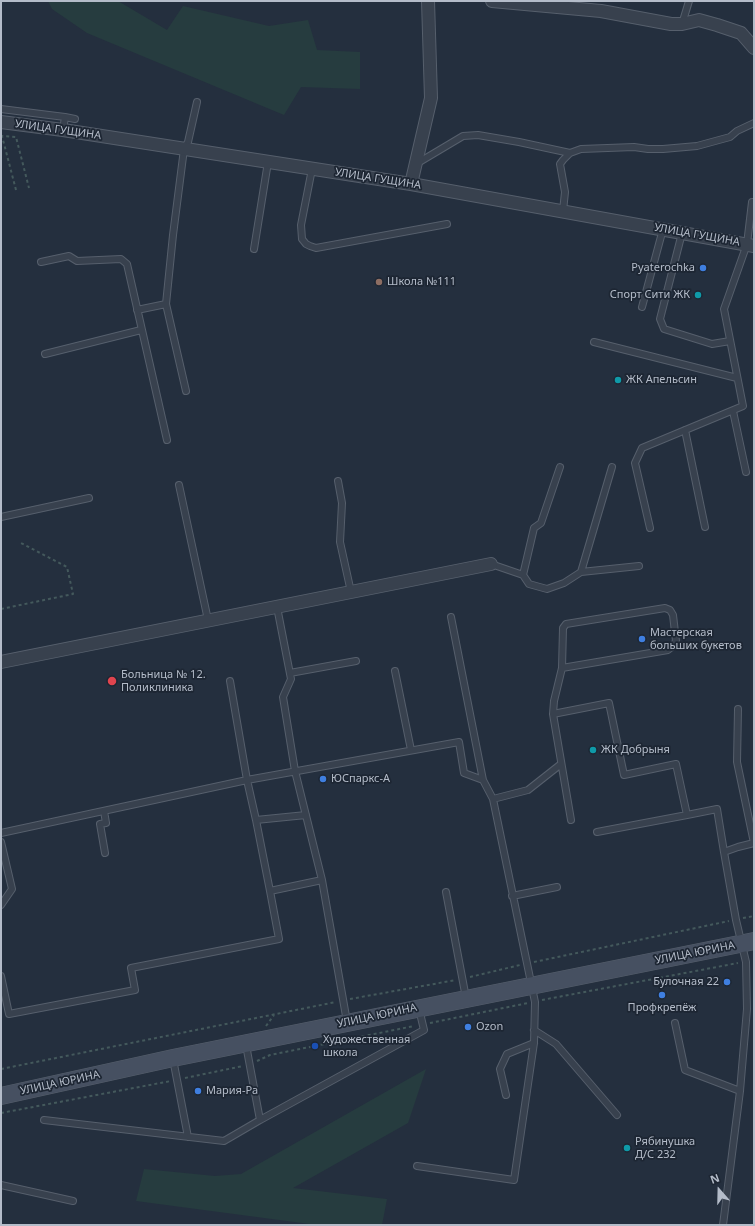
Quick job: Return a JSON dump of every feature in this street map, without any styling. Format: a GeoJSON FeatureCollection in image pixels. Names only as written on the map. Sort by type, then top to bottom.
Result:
{"type":"FeatureCollection","features":[{"type":"Feature","properties":{"kind":"main road","name":"УЛИЦА ЮРИНА"},"geometry":{"type":"LineString","coordinates":[[1,1096],[173,1058],[466,998],[533,994],[747,942]]}},
{"type":"Feature","properties":{"kind":"street"},"geometry":{"type":"LineString","coordinates":[[411,184],[431,98],[428,1]]}},
{"type":"Feature","properties":{"kind":"street"},"geometry":{"type":"LineString","coordinates":[[492,1],[601,11],[671,24],[682,24],[699,20],[741,33],[754,48]]}},
{"type":"Feature","properties":{"kind":"street","name":"УЛИЦА ГУЩИНА"},"geometry":{"type":"LineString","coordinates":[[1,122],[63,130],[411,184],[751,245]]}},
{"type":"Feature","properties":{"kind":"street"},"geometry":{"type":"LineString","coordinates":[[1,662],[491,564]]}},
{"type":"Feature","properties":{"kind":"lane"},"geometry":{"type":"LineString","coordinates":[[682,24],[688,1]]}},
{"type":"Feature","properties":{"kind":"lane"},"geometry":{"type":"LineString","coordinates":[[186,392],[166,304],[184,149],[188,142],[197,102]]}},
{"type":"Feature","properties":{"kind":"lane"},"geometry":{"type":"LineString","coordinates":[[1,109],[75,118]]}},
{"type":"Feature","properties":{"kind":"lane"},"geometry":{"type":"LineString","coordinates":[[63,130],[64,117]]}},
{"type":"Feature","properties":{"kind":"lane"},"geometry":{"type":"LineString","coordinates":[[563,211],[565,192],[560,164],[562,160],[570,153],[581,149],[634,146],[648,149],[663,149],[697,146],[730,137],[754,123]]}},
{"type":"Feature","properties":{"kind":"lane"},"geometry":{"type":"LineString","coordinates":[[416,164],[463,136],[478,135],[570,153]]}},
{"type":"Feature","properties":{"kind":"lane"},"geometry":{"type":"LineString","coordinates":[[254,249],[268,162]]}},
{"type":"Feature","properties":{"kind":"lane"},"geometry":{"type":"LineString","coordinates":[[312,169],[301,225],[302,239],[310,246],[316,248],[447,224]]}},
{"type":"Feature","properties":{"kind":"lane"},"geometry":{"type":"LineString","coordinates":[[650,528],[635,463],[642,448],[733,412],[743,406],[724,309],[751,245],[752,202],[754,202]]}},
{"type":"Feature","properties":{"kind":"lane"},"geometry":{"type":"LineString","coordinates":[[642,307],[664,229]]}},
{"type":"Feature","properties":{"kind":"lane"},"geometry":{"type":"LineString","coordinates":[[682,233],[660,319],[664,329],[712,344],[730,341]]}},
{"type":"Feature","properties":{"kind":"lane"},"geometry":{"type":"LineString","coordinates":[[42,262],[69,256],[77,261],[121,259],[127,264],[166,440]]}},
{"type":"Feature","properties":{"kind":"lane"},"geometry":{"type":"LineString","coordinates":[[137,310],[166,304]]}},
{"type":"Feature","properties":{"kind":"lane"},"geometry":{"type":"LineString","coordinates":[[45,354],[141,330]]}},
{"type":"Feature","properties":{"kind":"lane"},"geometry":{"type":"LineString","coordinates":[[594,342],[737,378]]}},
{"type":"Feature","properties":{"kind":"lane"},"geometry":{"type":"LineString","coordinates":[[733,412],[746,472]]}},
{"type":"Feature","properties":{"kind":"lane"},"geometry":{"type":"LineString","coordinates":[[685,430],[706,528]]}},
{"type":"Feature","properties":{"kind":"lane"},"geometry":{"type":"LineString","coordinates":[[523,575],[534,528],[541,523],[560,467]]}},
{"type":"Feature","properties":{"kind":"lane"},"geometry":{"type":"LineString","coordinates":[[582,572],[612,467]]}},
{"type":"Feature","properties":{"kind":"lane"},"geometry":{"type":"LineString","coordinates":[[338,481],[342,503],[340,542],[351,592]]}},
{"type":"Feature","properties":{"kind":"lane"},"geometry":{"type":"LineString","coordinates":[[179,485],[208,620]]}},
{"type":"Feature","properties":{"kind":"lane"},"geometry":{"type":"LineString","coordinates":[[1,517],[89,498]]}},
{"type":"Feature","properties":{"kind":"lane"},"geometry":{"type":"LineString","coordinates":[[491,564],[523,575],[529,584],[547,589],[582,572],[639,566]]}},
{"type":"Feature","properties":{"kind":"lane"},"geometry":{"type":"LineString","coordinates":[[276,607],[291,679],[282,698],[295,771],[322,880],[347,1022]]}},
{"type":"Feature","properties":{"kind":"lane"},"geometry":{"type":"LineString","coordinates":[[562,668],[668,650],[674,646],[676,641],[673,615],[670,610],[665,608],[566,624],[563,628],[562,668],[554,701],[553,714],[571,820]]}},
{"type":"Feature","properties":{"kind":"lane"},"geometry":{"type":"LineString","coordinates":[[417,1166],[514,1180],[534,1043],[533,994],[493,799],[484,780],[451,617]]}},
{"type":"Feature","properties":{"kind":"lane"},"geometry":{"type":"LineString","coordinates":[[290,673],[356,662]]}},
{"type":"Feature","properties":{"kind":"lane"},"geometry":{"type":"LineString","coordinates":[[395,671],[411,750]]}},
{"type":"Feature","properties":{"kind":"lane"},"geometry":{"type":"LineString","coordinates":[[1,976],[10,1014],[135,990],[131,968],[279,939],[247,780],[230,681]]}},
{"type":"Feature","properties":{"kind":"lane"},"geometry":{"type":"LineString","coordinates":[[553,714],[609,703],[624,775],[676,764],[687,815]]}},
{"type":"Feature","properties":{"kind":"lane"},"geometry":{"type":"LineString","coordinates":[[724,852],[754,843],[737,762],[738,709]]}},
{"type":"Feature","properties":{"kind":"lane"},"geometry":{"type":"LineString","coordinates":[[1,832],[247,780],[459,742],[464,773],[484,780]]}},
{"type":"Feature","properties":{"kind":"lane"},"geometry":{"type":"LineString","coordinates":[[493,799],[528,790],[561,764]]}},
{"type":"Feature","properties":{"kind":"lane"},"geometry":{"type":"LineString","coordinates":[[597,832],[717,809],[736,920],[747,942],[747,1009],[740,1091],[723,1225]]}},
{"type":"Feature","properties":{"kind":"lane"},"geometry":{"type":"LineString","coordinates":[[104,811],[106,823],[100,824],[105,853]]}},
{"type":"Feature","properties":{"kind":"lane"},"geometry":{"type":"LineString","coordinates":[[256,820],[306,815]]}},
{"type":"Feature","properties":{"kind":"lane"},"geometry":{"type":"LineString","coordinates":[[1,842],[12,889],[1,905]]}},
{"type":"Feature","properties":{"kind":"lane"},"geometry":{"type":"LineString","coordinates":[[270,891],[322,880]]}},
{"type":"Feature","properties":{"kind":"lane"},"geometry":{"type":"LineString","coordinates":[[512,896],[557,887]]}},
{"type":"Feature","properties":{"kind":"lane"},"geometry":{"type":"LineString","coordinates":[[446,892],[466,998]]}},
{"type":"Feature","properties":{"kind":"lane"},"geometry":{"type":"LineString","coordinates":[[44,1120],[224,1141],[424,1030],[419,1008]]}},
{"type":"Feature","properties":{"kind":"lane"},"geometry":{"type":"LineString","coordinates":[[675,1022],[685,1070],[740,1091]]}},
{"type":"Feature","properties":{"kind":"lane"},"geometry":{"type":"LineString","coordinates":[[534,1030],[556,1044],[617,1115]]}},
{"type":"Feature","properties":{"kind":"lane"},"geometry":{"type":"LineString","coordinates":[[246,1043],[260,1120]]}},
{"type":"Feature","properties":{"kind":"lane"},"geometry":{"type":"LineString","coordinates":[[506,1095],[500,1069],[507,1054],[534,1043]]}},
{"type":"Feature","properties":{"kind":"lane"},"geometry":{"type":"LineString","coordinates":[[173,1058],[188,1137]]}},
{"type":"Feature","properties":{"kind":"lane"},"geometry":{"type":"LineString","coordinates":[[1,1185],[73,1201]]}},
{"type":"Feature","properties":{"kind":"path"},"geometry":{"type":"LineString","coordinates":[[16,190],[2,136],[16,137],[29,188]]}},
{"type":"Feature","properties":{"kind":"path"},"geometry":{"type":"LineString","coordinates":[[1,609],[73,594],[67,567],[21,543]]}},
{"type":"Feature","properties":{"kind":"path"},"geometry":{"type":"LineString","coordinates":[[1,1069],[462,978],[754,916]]}},
{"type":"Feature","properties":{"kind":"path"},"geometry":{"type":"LineString","coordinates":[[1,1114],[250,1065],[270,1055],[422,1024],[533,994],[746,962]]}},
{"type":"Feature","properties":{"kind":"path"},"geometry":{"type":"LineString","coordinates":[[264,1028],[274,1014]]}},
{"type":"Feature","properties":{"kind":"green space"},"geometry":{"type":"Polygon","coordinates":[[[48,1],[118,1],[167,30],[183,6],[269,26],[308,20],[317,50],[360,52],[360,89],[301,87],[284,115],[87,33],[52,9],[48,1]]]}},
{"type":"Feature","properties":{"kind":"green space"},"geometry":{"type":"Polygon","coordinates":[[[426,1069],[408,1123],[293,1188],[387,1199],[382,1225],[317,1225],[136,1201],[144,1169],[215,1176],[241,1174],[426,1069]]]}},
{"type":"Feature","properties":{"kind":"place","name":"Pyaterochka"},"geometry":{"type":"Point","coordinates":[703,268]}},
{"type":"Feature","properties":{"kind":"place","name":"Школа №111"},"geometry":{"type":"Point","coordinates":[379,282]}},
{"type":"Feature","properties":{"kind":"place","name":"Спорт Сити ЖК"},"geometry":{"type":"Point","coordinates":[698,295]}},
{"type":"Feature","properties":{"kind":"place","name":"ЖК Апельсин"},"geometry":{"type":"Point","coordinates":[618,380]}},
{"type":"Feature","properties":{"kind":"place","name":"Мастерская больших букетов"},"geometry":{"type":"Point","coordinates":[642,639]}},
{"type":"Feature","properties":{"kind":"place","name":"Больница № 12. Поликлиника"},"geometry":{"type":"Point","coordinates":[112,681]}},
{"type":"Feature","properties":{"kind":"place","name":"ЖК Добрыня"},"geometry":{"type":"Point","coordinates":[593,750]}},
{"type":"Feature","properties":{"kind":"place","name":"ЮСпаркс-А"},"geometry":{"type":"Point","coordinates":[323,779]}},
{"type":"Feature","properties":{"kind":"place","name":"Булочная 22"},"geometry":{"type":"Point","coordinates":[727,982]}},
{"type":"Feature","properties":{"kind":"place","name":"Профкрепёж"},"geometry":{"type":"Point","coordinates":[662,995]}},
{"type":"Feature","properties":{"kind":"place","name":"Ozon"},"geometry":{"type":"Point","coordinates":[468,1027]}},
{"type":"Feature","properties":{"kind":"place","name":"Художественная школа"},"geometry":{"type":"Point","coordinates":[315,1046]}},
{"type":"Feature","properties":{"kind":"place","name":"Мария-Ра"},"geometry":{"type":"Point","coordinates":[198,1091]}},
{"type":"Feature","properties":{"kind":"place","name":"Рябинушка Д/С 232"},"geometry":{"type":"Point","coordinates":[627,1148]}}]}
